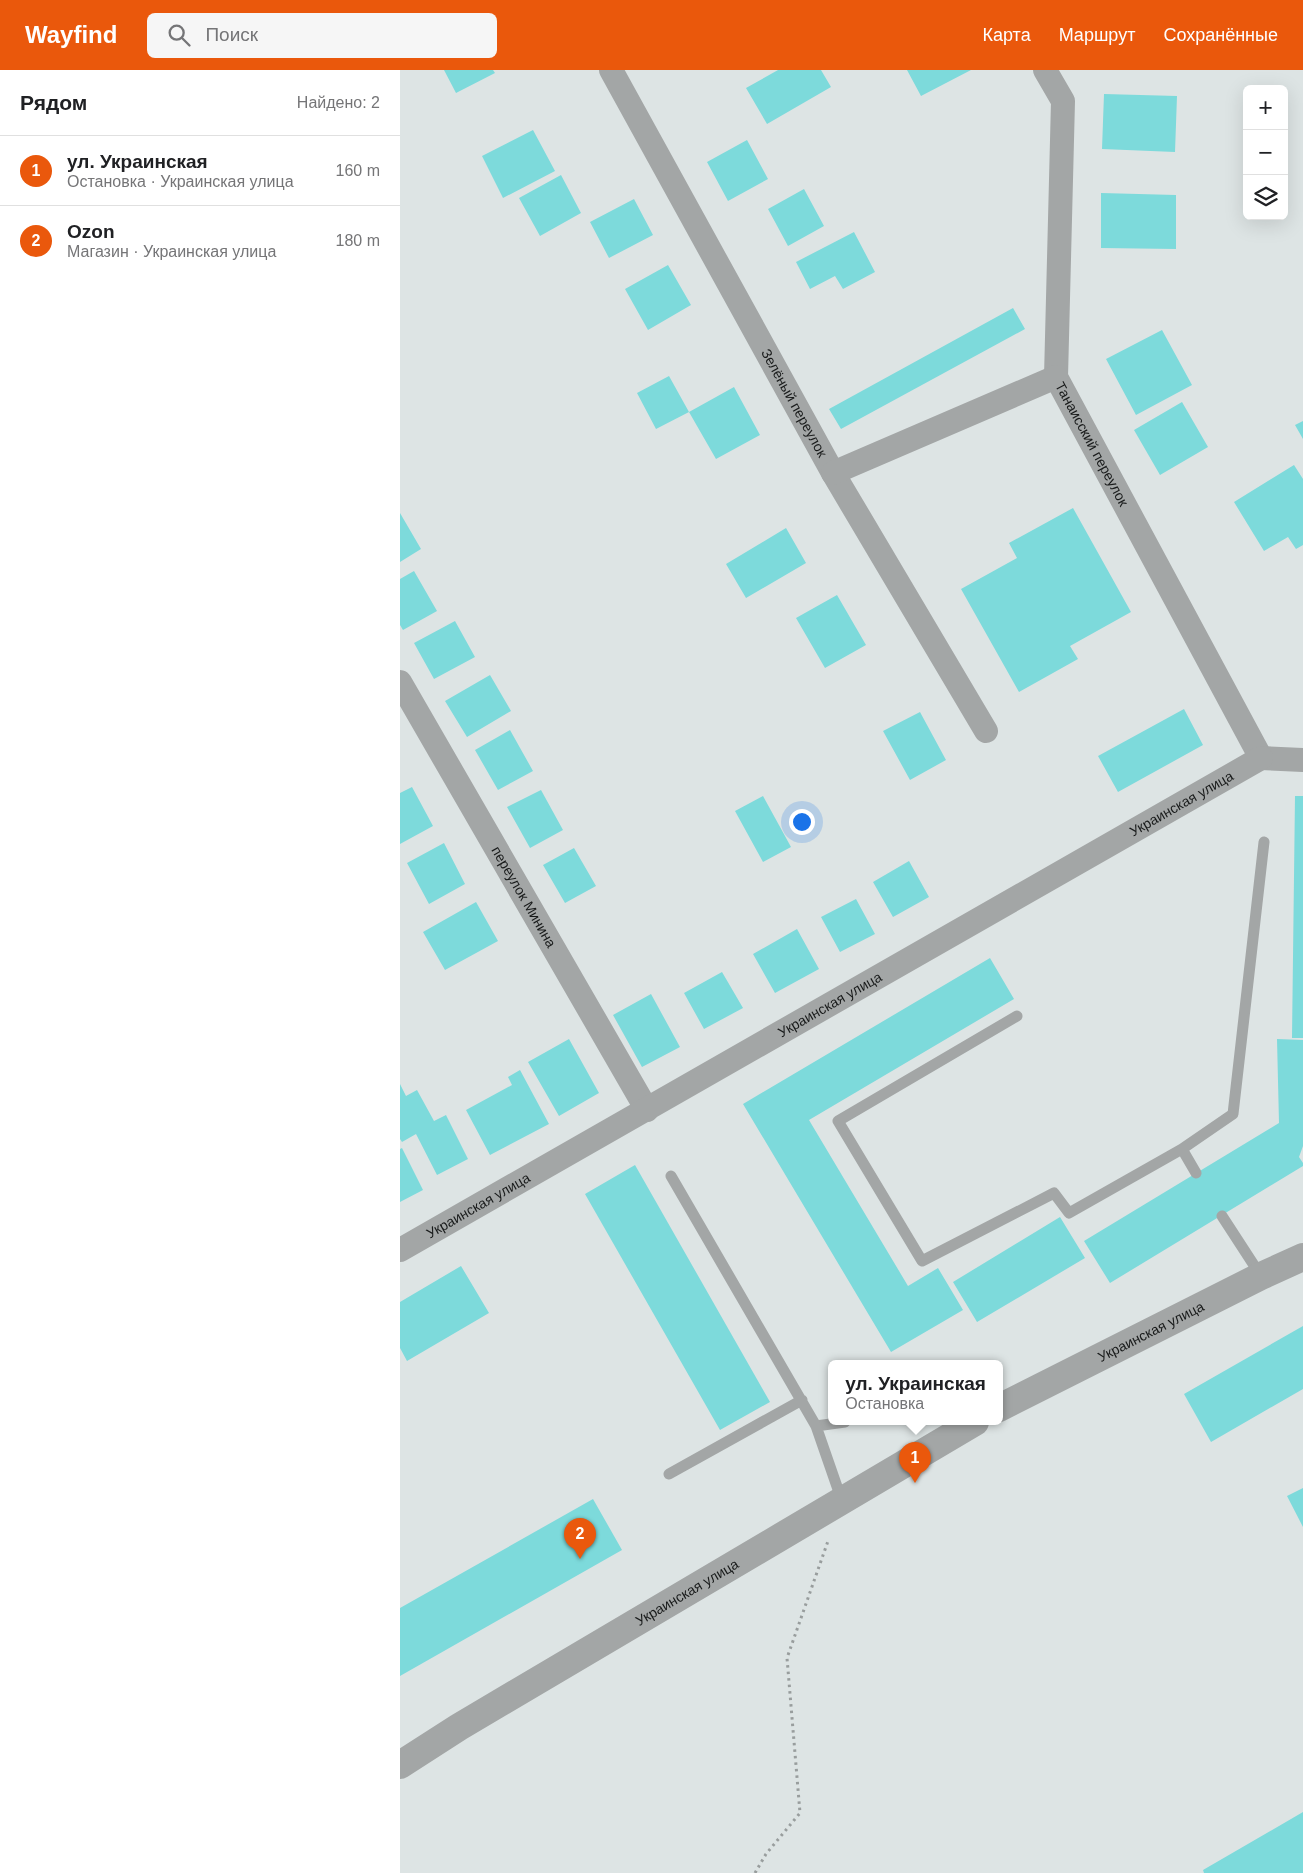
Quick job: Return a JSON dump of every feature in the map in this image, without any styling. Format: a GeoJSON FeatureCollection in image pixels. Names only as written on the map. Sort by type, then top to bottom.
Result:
{"type":"FeatureCollection","features":[{"type":"Feature","properties":{"kind":"street","name":"Зелёный переулок"},"geometry":{"type":"LineString","coordinates":[[611,70],[833,473],[986,731]]}},
{"type":"Feature","properties":{"kind":"street","name":"Танаисский переулок"},"geometry":{"type":"LineString","coordinates":[[1045,70],[1062,101],[1056,377],[1260,758]]}},
{"type":"Feature","properties":{"kind":"street"},"geometry":{"type":"LineString","coordinates":[[833,473],[1056,377]]}},
{"type":"Feature","properties":{"kind":"street","name":"переулок Минина"},"geometry":{"type":"LineString","coordinates":[[400,682],[647,1110]]}},
{"type":"Feature","properties":{"kind":"street"},"geometry":{"type":"LineString","coordinates":[[1260,758],[1303,760]]}},
{"type":"Feature","properties":{"kind":"street","name":"Украинская улица"},"geometry":{"type":"LineString","coordinates":[[400,1250],[1260,758]]}},
{"type":"Feature","properties":{"kind":"street","name":"Украинская улица"},"geometry":{"type":"LineString","coordinates":[[1003,1403],[1303,1257]]}},
{"type":"Feature","properties":{"kind":"street","name":"Украинская улица"},"geometry":{"type":"LineString","coordinates":[[400,1766],[459,1727],[970,1425]]}},
{"type":"Feature","properties":{"kind":"lane"},"geometry":{"type":"LineString","coordinates":[[1017,1016],[838,1121],[922,1261],[1054,1193],[1069,1214],[1182,1149],[1234,1114],[1264,842]]}},
{"type":"Feature","properties":{"kind":"lane"},"geometry":{"type":"LineString","coordinates":[[1182,1149],[1196,1173]]}},
{"type":"Feature","properties":{"kind":"lane"},"geometry":{"type":"LineString","coordinates":[[671,1176],[816,1426],[842,1501]]}},
{"type":"Feature","properties":{"kind":"lane"},"geometry":{"type":"LineString","coordinates":[[1222,1216],[1261,1276]]}},
{"type":"Feature","properties":{"kind":"lane"},"geometry":{"type":"LineString","coordinates":[[669,1474],[802,1400]]}},
{"type":"Feature","properties":{"kind":"lane"},"geometry":{"type":"LineString","coordinates":[[816,1426],[828,1424]]}},
{"type":"Feature","properties":{"kind":"path"},"geometry":{"type":"LineString","coordinates":[[756,1873],[766,1854],[800,1813],[787,1658],[842,1501]]}},
{"type":"Feature","properties":{"kind":"building"},"geometry":{"type":"Polygon","coordinates":[[[444,70],[493,70],[495,73],[456,93],[444,70]]]}},
{"type":"Feature","properties":{"kind":"building"},"geometry":{"type":"Polygon","coordinates":[[[778,70],[821,70],[831,87],[767,124],[746,88],[778,70]]]}},
{"type":"Feature","properties":{"kind":"building"},"geometry":{"type":"Polygon","coordinates":[[[907,70],[971,70],[921,96],[907,70]]]}},
{"type":"Feature","properties":{"kind":"building"},"geometry":{"type":"Polygon","coordinates":[[[1104,94],[1177,96],[1175,152],[1102,149],[1104,94]]]}},
{"type":"Feature","properties":{"kind":"building"},"geometry":{"type":"Polygon","coordinates":[[[533,130],[555,171],[503,198],[482,156],[533,130]]]}},
{"type":"Feature","properties":{"kind":"building"},"geometry":{"type":"Polygon","coordinates":[[[747,140],[768,179],[728,201],[707,162],[747,140]]]}},
{"type":"Feature","properties":{"kind":"building"},"geometry":{"type":"Polygon","coordinates":[[[561,175],[581,213],[540,236],[519,198],[561,175]]]}},
{"type":"Feature","properties":{"kind":"building"},"geometry":{"type":"Polygon","coordinates":[[[804,189],[824,226],[788,246],[768,209],[804,189]]]}},
{"type":"Feature","properties":{"kind":"building"},"geometry":{"type":"Polygon","coordinates":[[[1101,193],[1176,195],[1176,249],[1101,248],[1101,193]]]}},
{"type":"Feature","properties":{"kind":"building"},"geometry":{"type":"Polygon","coordinates":[[[634,199],[653,235],[609,258],[590,222],[634,199]]]}},
{"type":"Feature","properties":{"kind":"building"},"geometry":{"type":"Polygon","coordinates":[[[854,232],[875,272],[843,289],[835,276],[810,289],[796,262],[854,232]]]}},
{"type":"Feature","properties":{"kind":"building"},"geometry":{"type":"Polygon","coordinates":[[[668,265],[691,305],[648,330],[625,289],[668,265]]]}},
{"type":"Feature","properties":{"kind":"building"},"geometry":{"type":"Polygon","coordinates":[[[1013,308],[1025,329],[841,429],[829,409],[1013,308]]]}},
{"type":"Feature","properties":{"kind":"building"},"geometry":{"type":"Polygon","coordinates":[[[1162,330],[1192,385],[1136,415],[1106,359],[1162,330]]]}},
{"type":"Feature","properties":{"kind":"building"},"geometry":{"type":"Polygon","coordinates":[[[669,376],[689,412],[656,429],[637,393],[669,376]]]}},
{"type":"Feature","properties":{"kind":"building"},"geometry":{"type":"Polygon","coordinates":[[[734,387],[760,435],[716,459],[689,412],[734,387]]]}},
{"type":"Feature","properties":{"kind":"building"},"geometry":{"type":"Polygon","coordinates":[[[1182,402],[1208,447],[1160,475],[1134,430],[1182,402]]]}},
{"type":"Feature","properties":{"kind":"building"},"geometry":{"type":"Polygon","coordinates":[[[1303,421],[1303,439],[1295,425],[1303,421]]]}},
{"type":"Feature","properties":{"kind":"building"},"geometry":{"type":"Polygon","coordinates":[[[1294,465],[1303,479],[1303,545],[1296,549],[1288,537],[1264,551],[1234,502],[1294,465]]]}},
{"type":"Feature","properties":{"kind":"building"},"geometry":{"type":"Polygon","coordinates":[[[1073,508],[1131,612],[1070,646],[1078,659],[1019,692],[961,589],[1017,558],[1009,543],[1073,508]]]}},
{"type":"Feature","properties":{"kind":"building"},"geometry":{"type":"Polygon","coordinates":[[[400,513],[421,549],[400,562],[400,513]]]}},
{"type":"Feature","properties":{"kind":"building"},"geometry":{"type":"Polygon","coordinates":[[[786,528],[806,563],[746,598],[726,564],[786,528]]]}},
{"type":"Feature","properties":{"kind":"building"},"geometry":{"type":"Polygon","coordinates":[[[414,571],[437,611],[403,630],[400,625],[400,579],[414,571]]]}},
{"type":"Feature","properties":{"kind":"building"},"geometry":{"type":"Polygon","coordinates":[[[837,595],[866,645],[825,668],[796,618],[837,595]]]}},
{"type":"Feature","properties":{"kind":"building"},"geometry":{"type":"Polygon","coordinates":[[[455,621],[475,657],[434,679],[414,643],[455,621]]]}},
{"type":"Feature","properties":{"kind":"building"},"geometry":{"type":"Polygon","coordinates":[[[490,675],[511,711],[467,737],[445,701],[490,675]]]}},
{"type":"Feature","properties":{"kind":"building"},"geometry":{"type":"Polygon","coordinates":[[[1184,709],[1203,745],[1118,792],[1098,756],[1184,709]]]}},
{"type":"Feature","properties":{"kind":"building"},"geometry":{"type":"Polygon","coordinates":[[[920,712],[946,760],[910,780],[883,731],[920,712]]]}},
{"type":"Feature","properties":{"kind":"building"},"geometry":{"type":"Polygon","coordinates":[[[510,730],[533,771],[498,790],[475,750],[510,730]]]}},
{"type":"Feature","properties":{"kind":"building"},"geometry":{"type":"Polygon","coordinates":[[[412,787],[433,826],[400,844],[400,793],[412,787]]]}},
{"type":"Feature","properties":{"kind":"building"},"geometry":{"type":"Polygon","coordinates":[[[541,790],[563,830],[530,848],[507,807],[541,790]]]}},
{"type":"Feature","properties":{"kind":"building"},"geometry":{"type":"Polygon","coordinates":[[[763,796],[791,847],[763,862],[735,811],[763,796]]]}},
{"type":"Feature","properties":{"kind":"building"},"geometry":{"type":"Polygon","coordinates":[[[1295,796],[1303,796],[1303,1038],[1292,1038],[1295,796]]]}},
{"type":"Feature","properties":{"kind":"building"},"geometry":{"type":"Polygon","coordinates":[[[444,843],[465,884],[429,904],[407,863],[444,843]]]}},
{"type":"Feature","properties":{"kind":"building"},"geometry":{"type":"Polygon","coordinates":[[[574,848],[596,886],[565,903],[543,865],[574,848]]]}},
{"type":"Feature","properties":{"kind":"building"},"geometry":{"type":"Polygon","coordinates":[[[909,861],[929,897],[893,917],[873,882],[909,861]]]}},
{"type":"Feature","properties":{"kind":"building"},"geometry":{"type":"Polygon","coordinates":[[[856,899],[875,934],[840,952],[821,917],[856,899]]]}},
{"type":"Feature","properties":{"kind":"building"},"geometry":{"type":"Polygon","coordinates":[[[476,902],[498,941],[445,970],[423,932],[476,902]]]}},
{"type":"Feature","properties":{"kind":"building"},"geometry":{"type":"Polygon","coordinates":[[[797,929],[819,969],[775,993],[753,954],[797,929]]]}},
{"type":"Feature","properties":{"kind":"building"},"geometry":{"type":"Polygon","coordinates":[[[990,958],[1014,999],[809,1120],[908,1286],[938,1268],[963,1310],[891,1352],[743,1104],[990,958]]]}},
{"type":"Feature","properties":{"kind":"building"},"geometry":{"type":"Polygon","coordinates":[[[722,972],[743,1008],[704,1029],[684,993],[722,972]]]}},
{"type":"Feature","properties":{"kind":"building"},"geometry":{"type":"Polygon","coordinates":[[[651,994],[680,1047],[642,1067],[613,1015],[651,994]]]}},
{"type":"Feature","properties":{"kind":"building"},"geometry":{"type":"Polygon","coordinates":[[[569,1039],[599,1093],[559,1116],[528,1062],[569,1039]]]}},
{"type":"Feature","properties":{"kind":"building"},"geometry":{"type":"Polygon","coordinates":[[[1277,1039],[1303,1040],[1303,1146],[1299,1157],[1303,1166],[1110,1283],[1084,1241],[1279,1123],[1277,1039]]]}},
{"type":"Feature","properties":{"kind":"building"},"geometry":{"type":"Polygon","coordinates":[[[520,1070],[549,1124],[490,1155],[466,1110],[512,1085],[508,1077],[520,1070]]]}},
{"type":"Feature","properties":{"kind":"building"},"geometry":{"type":"Polygon","coordinates":[[[400,1084],[406,1096],[417,1090],[434,1121],[446,1115],[468,1159],[437,1175],[416,1134],[402,1142],[400,1139],[400,1084]]]}},
{"type":"Feature","properties":{"kind":"building"},"geometry":{"type":"Polygon","coordinates":[[[402,1148],[423,1190],[400,1202],[400,1149],[402,1148]]]}},
{"type":"Feature","properties":{"kind":"building"},"geometry":{"type":"Polygon","coordinates":[[[635,1165],[770,1402],[720,1430],[585,1194],[635,1165]]]}},
{"type":"Feature","properties":{"kind":"building"},"geometry":{"type":"Polygon","coordinates":[[[1060,1217],[1085,1258],[977,1322],[953,1282],[1060,1217]]]}},
{"type":"Feature","properties":{"kind":"building"},"geometry":{"type":"Polygon","coordinates":[[[461,1266],[489,1313],[407,1361],[400,1348],[400,1302],[461,1266]]]}},
{"type":"Feature","properties":{"kind":"building"},"geometry":{"type":"Polygon","coordinates":[[[1303,1326],[1303,1389],[1211,1442],[1184,1394],[1303,1326]]]}},
{"type":"Feature","properties":{"kind":"building"},"geometry":{"type":"Polygon","coordinates":[[[1303,1488],[1303,1527],[1287,1496],[1303,1488]]]}},
{"type":"Feature","properties":{"kind":"building"},"geometry":{"type":"Polygon","coordinates":[[[593,1499],[622,1550],[400,1676],[400,1608],[593,1499]]]}},
{"type":"Feature","properties":{"kind":"building"},"geometry":{"type":"Polygon","coordinates":[[[1303,1812],[1303,1873],[1204,1873],[1203,1870],[1303,1812]]]}},
{"type":"Feature","properties":{"kind":"place","name":"ул. Украинская"},"geometry":{"type":"Point","coordinates":[915,1483]}},
{"type":"Feature","properties":{"kind":"place","name":"Ozon"},"geometry":{"type":"Point","coordinates":[580,1559]}}]}
